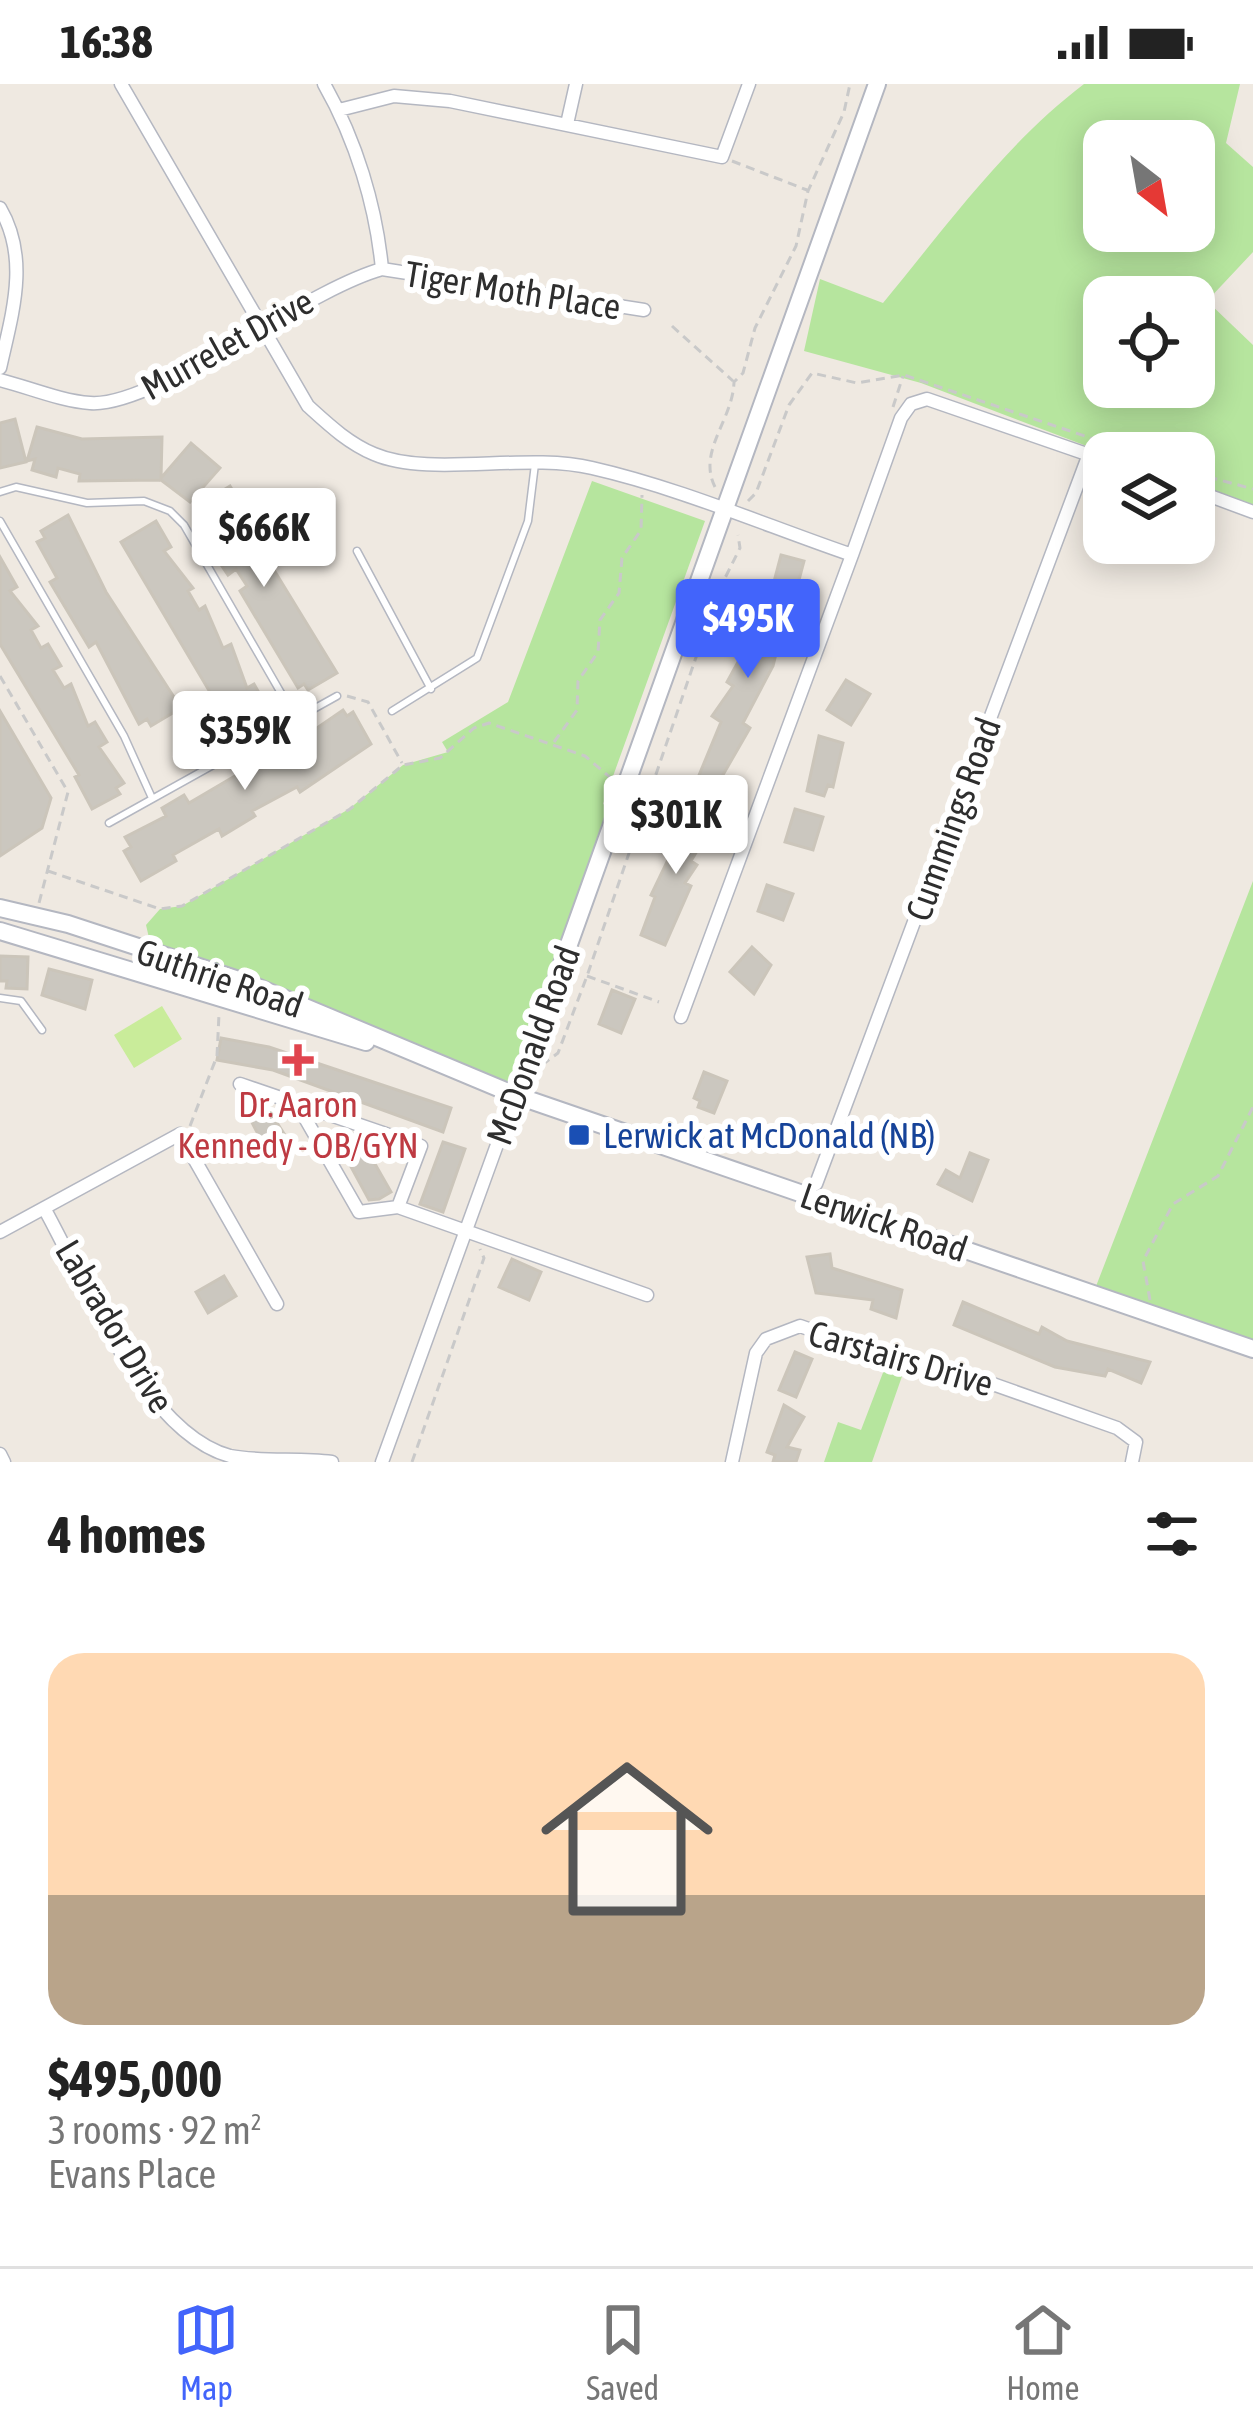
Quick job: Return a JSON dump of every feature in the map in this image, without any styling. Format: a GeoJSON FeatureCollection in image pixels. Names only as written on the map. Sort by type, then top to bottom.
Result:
{"type":"FeatureCollection","features":[{"type":"Feature","properties":{"kind":"main road","name":"McDonald Road"},"geometry":{"type":"LineString","coordinates":[[515,1094],[877,84]]}},
{"type":"Feature","properties":{"kind":"main road","name":"Guthrie Road"},"geometry":{"type":"LineString","coordinates":[[0,908],[245,982],[515,1094]]}},
{"type":"Feature","properties":{"kind":"main road","name":"Guthrie Road"},"geometry":{"type":"LineString","coordinates":[[0,931],[220,1001],[436,1062]]}},
{"type":"Feature","properties":{"kind":"main road","name":"Lerwick Road"},"geometry":{"type":"LineString","coordinates":[[515,1094],[1253,1349]]}},
{"type":"Feature","properties":{"kind":"street"},"geometry":{"type":"LineString","coordinates":[[122,84],[308,406],[346,440],[379,456],[409,462],[536,460],[596,469],[852,555]]}},
{"type":"Feature","properties":{"kind":"street"},"geometry":{"type":"LineString","coordinates":[[324,84],[339,110],[378,220],[382,269]]}},
{"type":"Feature","properties":{"kind":"street"},"geometry":{"type":"LineString","coordinates":[[567,124],[576,84]]}},
{"type":"Feature","properties":{"kind":"street"},"geometry":{"type":"LineString","coordinates":[[339,110],[394,96],[567,124],[722,158],[748,84]]}},
{"type":"Feature","properties":{"kind":"street"},"geometry":{"type":"LineString","coordinates":[[0,208],[17,258],[17,290],[0,368]]}},
{"type":"Feature","properties":{"kind":"street","name":"Murrelet Drive"},"geometry":{"type":"LineString","coordinates":[[0,380],[90,404],[131,398],[341,280],[382,269]]}},
{"type":"Feature","properties":{"kind":"street","name":"Tiger Moth Place"},"geometry":{"type":"LineString","coordinates":[[382,269],[644,310]]}},
{"type":"Feature","properties":{"kind":"street"},"geometry":{"type":"LineString","coordinates":[[681,1017],[901,418],[911,404],[927,399],[1083,452]]}},
{"type":"Feature","properties":{"kind":"street","name":"Cummings Road"},"geometry":{"type":"LineString","coordinates":[[816,1184],[1083,470]]}},
{"type":"Feature","properties":{"kind":"street"},"geometry":{"type":"LineString","coordinates":[[1215,498],[1253,512]]}},
{"type":"Feature","properties":{"kind":"street"},"geometry":{"type":"LineString","coordinates":[[240,1084],[421,1146],[398,1207]]}},
{"type":"Feature","properties":{"kind":"street","name":"McDonald Road"},"geometry":{"type":"LineString","coordinates":[[382,1462],[515,1094]]}},
{"type":"Feature","properties":{"kind":"street"},"geometry":{"type":"LineString","coordinates":[[297,1104],[350,1204],[369,1213],[398,1207],[646,1294]]}},
{"type":"Feature","properties":{"kind":"street"},"geometry":{"type":"LineString","coordinates":[[0,1232],[180,1134],[277,1304]]}},
{"type":"Feature","properties":{"kind":"street","name":"Labrador Drive"},"geometry":{"type":"LineString","coordinates":[[44,1208],[162,1410],[182,1433],[247,1461],[332,1462]]}},
{"type":"Feature","properties":{"kind":"street","name":"Carstairs Drive"},"geometry":{"type":"LineString","coordinates":[[732,1462],[756,1353],[766,1339],[800,1326],[889,1357],[939,1365],[1117,1428],[1136,1442],[1132,1462]]}},
{"type":"Feature","properties":{"kind":"street"},"geometry":{"type":"LineString","coordinates":[[0,1454],[4,1462]]}},
{"type":"Feature","properties":{"kind":"lane"},"geometry":{"type":"LineString","coordinates":[[392,711],[478,658],[528,521],[536,460]]}},
{"type":"Feature","properties":{"kind":"lane"},"geometry":{"type":"LineString","coordinates":[[0,492],[16,487],[87,503],[144,501],[170,511],[184,525],[296,719]]}},
{"type":"Feature","properties":{"kind":"lane"},"geometry":{"type":"LineString","coordinates":[[0,521],[124,736],[152,798]]}},
{"type":"Feature","properties":{"kind":"lane"},"geometry":{"type":"LineString","coordinates":[[357,551],[431,689]]}},
{"type":"Feature","properties":{"kind":"lane"},"geometry":{"type":"LineString","coordinates":[[109,823],[337,696]]}},
{"type":"Feature","properties":{"kind":"lane"},"geometry":{"type":"LineString","coordinates":[[0,998],[21,1001],[42,1030]]}},
{"type":"Feature","properties":{"kind":"path"},"geometry":{"type":"LineString","coordinates":[[716,489],[709,453],[733,403],[734,382],[743,374],[755,328],[796,246],[808,191],[844,112],[850,84]]}},
{"type":"Feature","properties":{"kind":"path"},"geometry":{"type":"LineString","coordinates":[[722,158],[808,191]]}},
{"type":"Feature","properties":{"kind":"path"},"geometry":{"type":"LineString","coordinates":[[672,326],[734,382]]}},
{"type":"Feature","properties":{"kind":"path"},"geometry":{"type":"LineString","coordinates":[[892,409],[904,375]]}},
{"type":"Feature","properties":{"kind":"path"},"geometry":{"type":"LineString","coordinates":[[1215,479],[1253,489]]}},
{"type":"Feature","properties":{"kind":"path"},"geometry":{"type":"LineString","coordinates":[[552,745],[577,710],[578,681],[598,652],[600,620],[619,593],[622,558],[641,530],[643,493]]}},
{"type":"Feature","properties":{"kind":"path"},"geometry":{"type":"LineString","coordinates":[[536,1071],[558,1053],[719,590],[740,548],[738,535]]}},
{"type":"Feature","properties":{"kind":"path"},"geometry":{"type":"LineString","coordinates":[[0,676],[68,791],[36,916]]}},
{"type":"Feature","properties":{"kind":"path"},"geometry":{"type":"LineString","coordinates":[[337,696],[368,702],[403,765]]}},
{"type":"Feature","properties":{"kind":"path"},"geometry":{"type":"LineString","coordinates":[[48,871],[160,909],[182,906],[350,809],[403,765],[440,758],[474,728],[489,723],[595,762],[625,788]]}},
{"type":"Feature","properties":{"kind":"path"},"geometry":{"type":"LineString","coordinates":[[587,976],[659,1002]]}},
{"type":"Feature","properties":{"kind":"path"},"geometry":{"type":"LineString","coordinates":[[180,1134],[190,1126],[217,1057],[220,1001]]}},
{"type":"Feature","properties":{"kind":"path"},"geometry":{"type":"LineString","coordinates":[[1153,1314],[1143,1262],[1173,1204],[1217,1176],[1253,1108]]}},
{"type":"Feature","properties":{"kind":"path"},"geometry":{"type":"LineString","coordinates":[[412,1462],[484,1258]]}},
{"type":"Feature","properties":{"kind":"green space"},"geometry":{"type":"Polygon","coordinates":[[[1084,84],[1240,84],[1226,143],[1253,167],[1253,252],[1215,292],[1215,276],[1083,276],[1083,408],[1215,408],[1215,309],[1253,345],[1253,510],[1215,495],[1215,432],[1083,432],[1083,445],[921,383],[804,351],[820,279],[883,303],[1028,133],[1084,84]]]}},
{"type":"Feature","properties":{"kind":"green space"},"geometry":{"type":"Polygon","coordinates":[[[592,481],[705,521],[603,804],[617,811],[515,1095],[153,955],[146,925],[160,909],[182,906],[349,809],[403,765],[448,752],[442,742],[508,702],[592,481]]]}},
{"type":"Feature","properties":{"kind":"green space"},"geometry":{"type":"Polygon","coordinates":[[[1253,881],[1253,1349],[1093,1294],[1253,881]]]}},
{"type":"Feature","properties":{"kind":"green space"},"geometry":{"type":"Polygon","coordinates":[[[162,1006],[182,1039],[134,1068],[114,1035],[162,1006]]]}},
{"type":"Feature","properties":{"kind":"green space"},"geometry":{"type":"Polygon","coordinates":[[[889,1357],[907,1362],[872,1462],[824,1462],[838,1422],[861,1430],[889,1357]]]}},
{"type":"Feature","properties":{"kind":"building"},"geometry":{"type":"Polygon","coordinates":[[[15,419],[26,462],[0,468],[0,423],[15,419]]]}},
{"type":"Feature","properties":{"kind":"building"},"geometry":{"type":"Polygon","coordinates":[[[37,427],[82,439],[162,437],[161,478],[191,443],[220,468],[190,502],[161,480],[79,481],[80,474],[58,468],[56,477],[32,470],[35,459],[27,461],[37,427]]]}},
{"type":"Feature","properties":{"kind":"building"},"geometry":{"type":"Polygon","coordinates":[[[230,486],[249,517],[244,521],[337,673],[308,690],[304,684],[298,688],[240,591],[247,586],[236,569],[228,575],[211,550],[217,546],[194,508],[230,486]]]}},
{"type":"Feature","properties":{"kind":"building"},"geometry":{"type":"Polygon","coordinates":[[[68,515],[106,592],[181,708],[151,726],[147,719],[139,724],[96,642],[89,647],[50,582],[57,578],[37,542],[45,538],[41,531],[68,515]]]}},
{"type":"Feature","properties":{"kind":"building"},"geometry":{"type":"Polygon","coordinates":[[[156,521],[171,547],[164,551],[193,588],[188,591],[199,610],[205,606],[223,648],[231,644],[247,688],[254,684],[266,705],[259,709],[262,715],[233,731],[121,542],[156,521]]]}},
{"type":"Feature","properties":{"kind":"building"},"geometry":{"type":"Polygon","coordinates":[[[781,555],[804,561],[788,617],[780,613],[771,636],[780,638],[773,666],[743,723],[750,728],[720,780],[729,783],[715,806],[690,797],[721,722],[712,716],[733,686],[727,682],[738,662],[744,665],[756,616],[750,613],[758,593],[770,597],[781,555]]]}},
{"type":"Feature","properties":{"kind":"building"},"geometry":{"type":"Polygon","coordinates":[[[0,557],[17,587],[10,591],[38,626],[31,630],[41,648],[48,644],[61,666],[53,670],[64,688],[71,684],[88,726],[95,722],[107,742],[99,747],[124,783],[116,788],[120,794],[92,809],[75,777],[79,775],[0,644],[0,557]]]}},
{"type":"Feature","properties":{"kind":"building"},"geometry":{"type":"Polygon","coordinates":[[[846,680],[870,694],[851,725],[827,710],[846,680]]]}},
{"type":"Feature","properties":{"kind":"building"},"geometry":{"type":"Polygon","coordinates":[[[343,710],[347,716],[353,712],[371,744],[300,792],[297,787],[252,811],[255,816],[222,836],[219,829],[173,855],[176,861],[141,881],[124,851],[131,847],[125,837],[166,816],[162,808],[184,795],[189,803],[240,773],[236,767],[263,752],[267,759],[285,750],[343,710]]]}},
{"type":"Feature","properties":{"kind":"building"},"geometry":{"type":"Polygon","coordinates":[[[0,711],[51,798],[42,828],[0,856],[0,711]]]}},
{"type":"Feature","properties":{"kind":"building"},"geometry":{"type":"Polygon","coordinates":[[[819,736],[843,743],[833,787],[828,785],[824,796],[807,791],[819,736]]]}},
{"type":"Feature","properties":{"kind":"building"},"geometry":{"type":"Polygon","coordinates":[[[702,807],[711,836],[686,844],[697,851],[691,861],[697,865],[685,883],[691,886],[665,945],[641,935],[655,897],[651,895],[679,837],[673,816],[702,807]]]}},
{"type":"Feature","properties":{"kind":"building"},"geometry":{"type":"Polygon","coordinates":[[[795,809],[823,817],[813,850],[785,842],[795,809]]]}},
{"type":"Feature","properties":{"kind":"building"},"geometry":{"type":"Polygon","coordinates":[[[767,885],[793,894],[783,920],[758,911],[767,885]]]}},
{"type":"Feature","properties":{"kind":"building"},"geometry":{"type":"Polygon","coordinates":[[[752,947],[771,965],[754,994],[730,972],[752,947]]]}},
{"type":"Feature","properties":{"kind":"building"},"geometry":{"type":"Polygon","coordinates":[[[0,956],[28,957],[27,989],[6,988],[7,981],[0,981],[0,956]]]}},
{"type":"Feature","properties":{"kind":"building"},"geometry":{"type":"Polygon","coordinates":[[[49,969],[92,980],[85,1009],[42,995],[49,969]]]}},
{"type":"Feature","properties":{"kind":"building"},"geometry":{"type":"Polygon","coordinates":[[[612,990],[635,999],[621,1033],[599,1024],[612,990]]]}},
{"type":"Feature","properties":{"kind":"building"},"geometry":{"type":"Polygon","coordinates":[[[221,1038],[269,1047],[451,1108],[443,1132],[273,1070],[217,1060],[221,1038]]]}},
{"type":"Feature","properties":{"kind":"building"},"geometry":{"type":"Polygon","coordinates":[[[704,1072],[727,1081],[714,1113],[698,1107],[700,1101],[694,1098],[704,1072]]]}},
{"type":"Feature","properties":{"kind":"building"},"geometry":{"type":"Polygon","coordinates":[[[265,1104],[290,1143],[269,1155],[247,1113],[265,1104]]]}},
{"type":"Feature","properties":{"kind":"building"},"geometry":{"type":"Polygon","coordinates":[[[351,1133],[359,1136],[391,1192],[379,1199],[369,1200],[337,1141],[351,1133]]]}},
{"type":"Feature","properties":{"kind":"building"},"geometry":{"type":"Polygon","coordinates":[[[443,1142],[465,1149],[443,1212],[420,1204],[443,1142]]]}},
{"type":"Feature","properties":{"kind":"building"},"geometry":{"type":"Polygon","coordinates":[[[970,1153],[988,1160],[972,1201],[938,1184],[946,1170],[960,1178],[970,1153]]]}},
{"type":"Feature","properties":{"kind":"building"},"geometry":{"type":"Polygon","coordinates":[[[830,1254],[832,1268],[902,1290],[896,1318],[871,1309],[873,1300],[816,1293],[807,1257],[830,1254]]]}},
{"type":"Feature","properties":{"kind":"building"},"geometry":{"type":"Polygon","coordinates":[[[512,1259],[541,1272],[529,1300],[499,1287],[512,1259]]]}},
{"type":"Feature","properties":{"kind":"building"},"geometry":{"type":"Polygon","coordinates":[[[224,1276],[236,1296],[208,1313],[196,1292],[224,1276]]]}},
{"type":"Feature","properties":{"kind":"building"},"geometry":{"type":"Polygon","coordinates":[[[963,1302],[1039,1334],[1042,1327],[1067,1341],[1150,1362],[1141,1383],[1108,1369],[1105,1376],[1055,1367],[954,1325],[963,1302]]]}},
{"type":"Feature","properties":{"kind":"building"},"geometry":{"type":"Polygon","coordinates":[[[795,1352],[812,1359],[796,1397],[779,1390],[795,1352]]]}},
{"type":"Feature","properties":{"kind":"building"},"geometry":{"type":"Polygon","coordinates":[[[784,1405],[804,1417],[787,1447],[800,1450],[796,1462],[773,1462],[775,1455],[767,1452],[784,1405]]]}},
{"type":"Feature","properties":{"kind":"place","name":"Dr. Aaron Kennedy - OB/GYN"},"geometry":{"type":"Point","coordinates":[298,1060]}},
{"type":"Feature","properties":{"kind":"place","name":"Lerwick at McDonald (NB)"},"geometry":{"type":"Point","coordinates":[579,1135]}}]}
